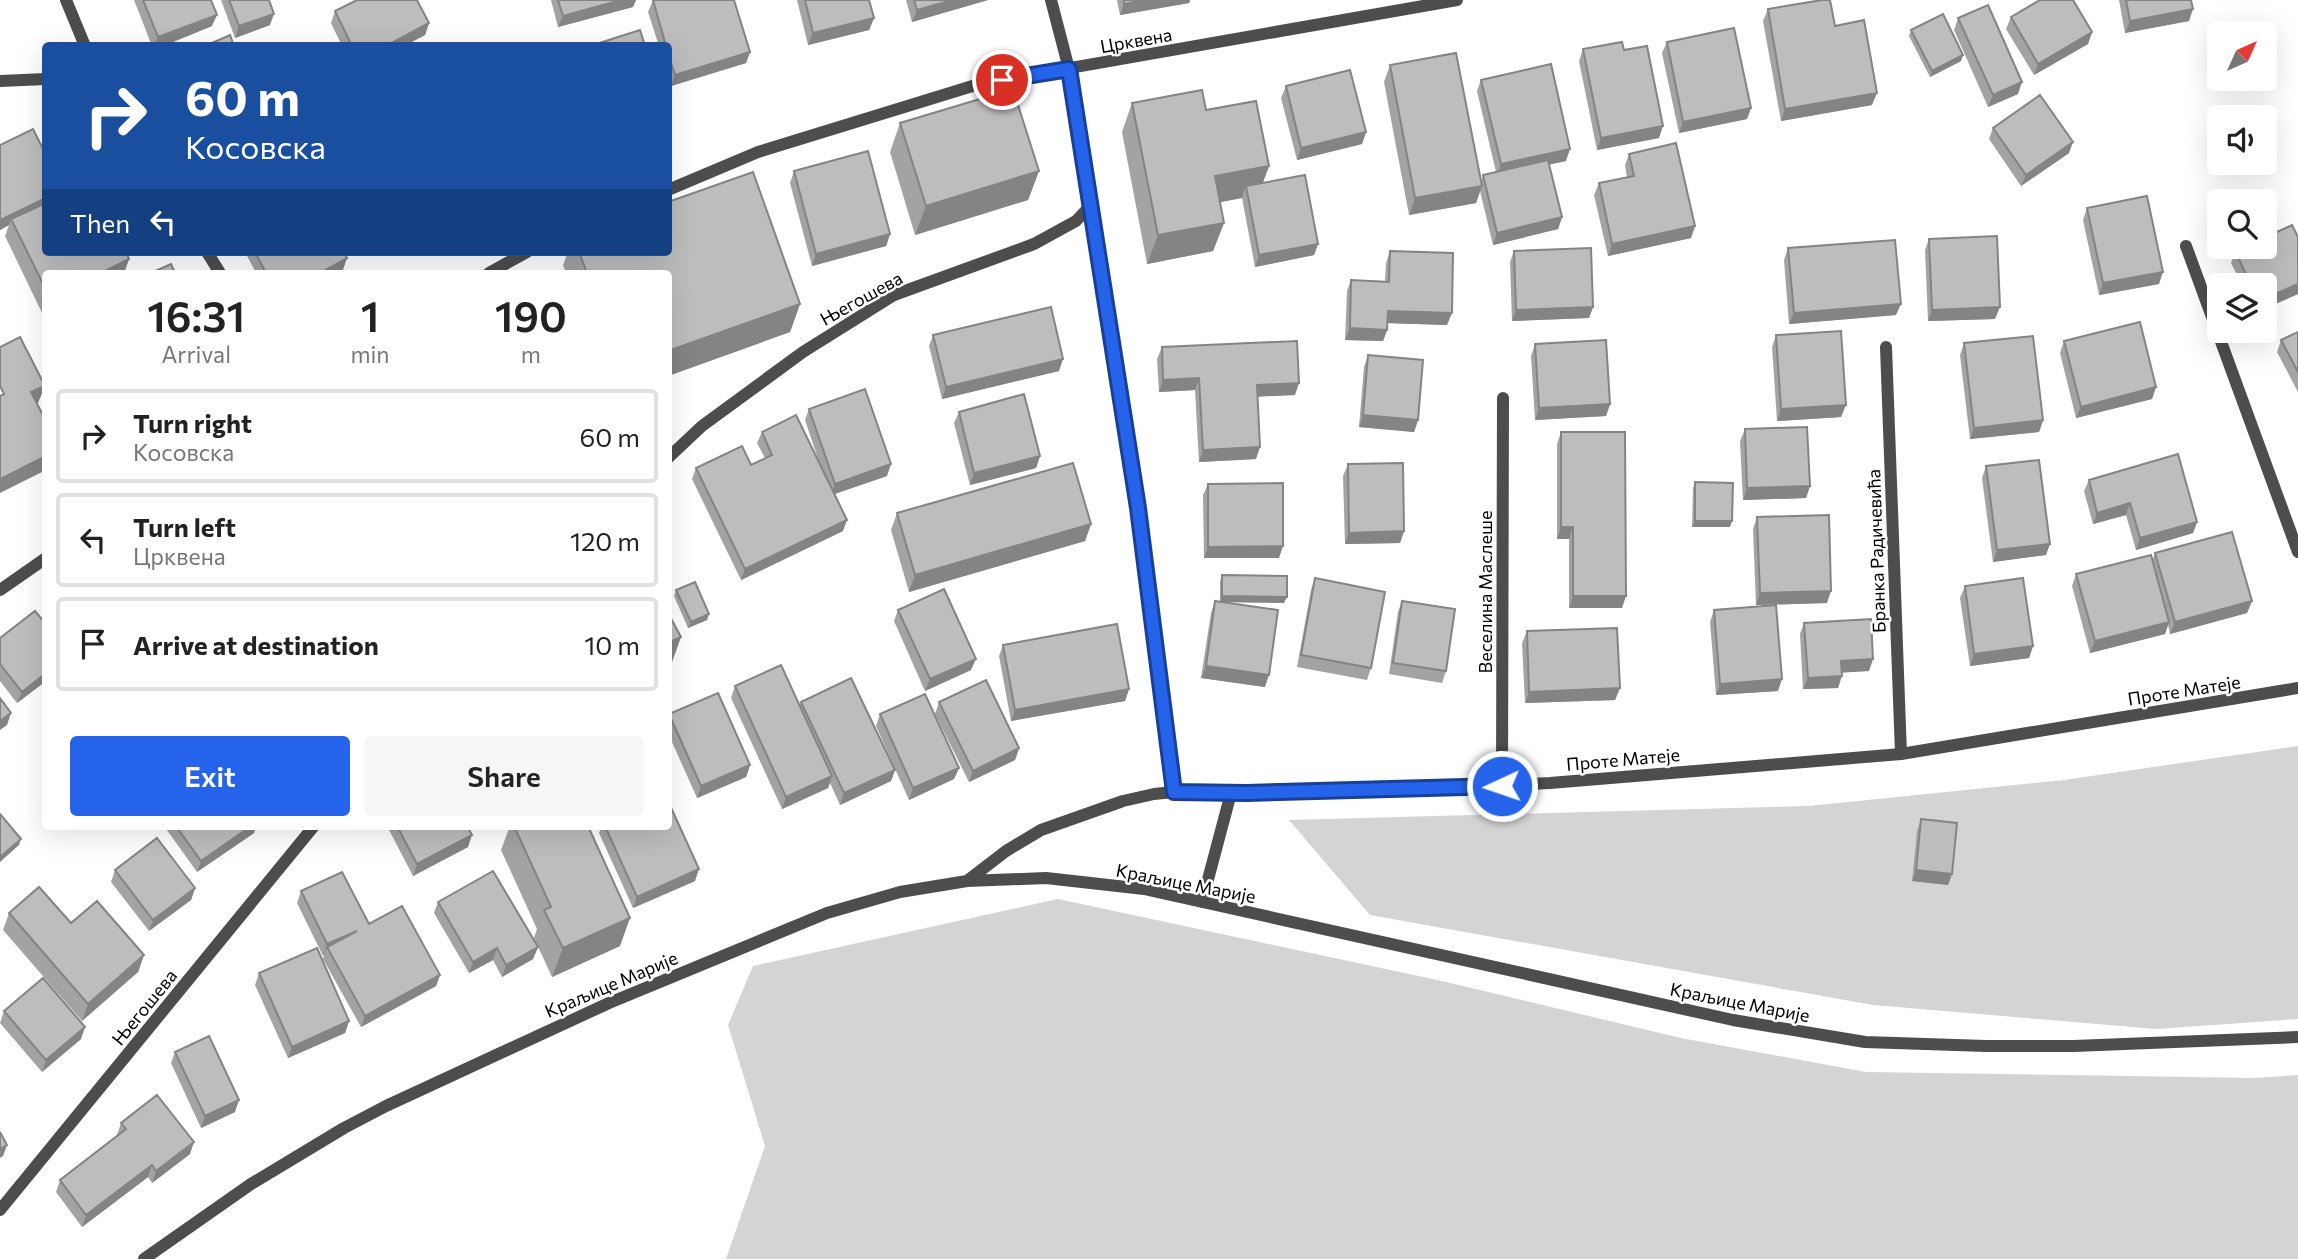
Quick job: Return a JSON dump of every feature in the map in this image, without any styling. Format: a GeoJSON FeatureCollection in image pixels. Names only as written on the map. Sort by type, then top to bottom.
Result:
{"type":"FeatureCollection","features":[{"type":"Feature","properties":{"kind":"street"},"geometry":{"type":"LineString","coordinates":[[66,0],[83,42]]}},
{"type":"Feature","properties":{"kind":"street"},"geometry":{"type":"LineString","coordinates":[[1051,0],[1069,69],[1091,205],[1138,508],[1174,792]]}},
{"type":"Feature","properties":{"kind":"street","name":"Црквена"},"geometry":{"type":"LineString","coordinates":[[672,188],[758,152],[979,84],[1457,0]]}},
{"type":"Feature","properties":{"kind":"street"},"geometry":{"type":"LineString","coordinates":[[0,81],[42,79]]}},
{"type":"Feature","properties":{"kind":"street","name":"Његошева"},"geometry":{"type":"LineString","coordinates":[[672,454],[702,426],[792,360],[894,295],[1034,244],[1076,221],[1091,205]]}},
{"type":"Feature","properties":{"kind":"street"},"geometry":{"type":"LineString","coordinates":[[2186,246],[2298,552]]}},
{"type":"Feature","properties":{"kind":"street"},"geometry":{"type":"LineString","coordinates":[[494,270],[520,256]]}},
{"type":"Feature","properties":{"kind":"street","name":"Бранка Радичевића"},"geometry":{"type":"LineString","coordinates":[[1886,346],[1900,754]]}},
{"type":"Feature","properties":{"kind":"street","name":"Веселина Маслеше"},"geometry":{"type":"LineString","coordinates":[[1502,786],[1503,398]]}},
{"type":"Feature","properties":{"kind":"street"},"geometry":{"type":"LineString","coordinates":[[0,590],[42,561]]}},
{"type":"Feature","properties":{"kind":"street","name":"Проте Матеје"},"geometry":{"type":"LineString","coordinates":[[967,881],[1006,851],[1041,830],[1123,801],[1174,792],[1502,786],[1900,754],[2298,688]]}},
{"type":"Feature","properties":{"kind":"street"},"geometry":{"type":"LineString","coordinates":[[1202,902],[1231,793]]}},
{"type":"Feature","properties":{"kind":"street","name":"Његошева"},"geometry":{"type":"LineString","coordinates":[[0,1210],[311,830]]}},
{"type":"Feature","properties":{"kind":"street","name":"Краљице Марије"},"geometry":{"type":"LineString","coordinates":[[144,1259],[251,1184],[344,1128],[504,1050],[827,913],[900,892],[967,881],[1046,878],[1144,889],[1733,1020],[1865,1042],[2061,1046],[2298,1037]]}},
{"type":"Feature","properties":{"kind":"shaded area"},"geometry":{"type":"Polygon","coordinates":[[[2298,746],[2298,1019],[2156,1029],[1873,1005],[1370,915],[1289,820],[1809,806],[2064,780],[2298,746]]]}},
{"type":"Feature","properties":{"kind":"shaded area"},"geometry":{"type":"Polygon","coordinates":[[[1058,899],[1442,981],[1681,1038],[1866,1072],[2255,1078],[2298,1075],[2298,1259],[726,1259],[765,1146],[728,1025],[753,966],[1058,899]]]}},
{"type":"Feature","properties":{"kind":"building"},"geometry":{"type":"Polygon","coordinates":[[[143,0],[211,0],[217,15],[158,37],[143,0]]]}},
{"type":"Feature","properties":{"kind":"building"},"geometry":{"type":"Polygon","coordinates":[[[229,0],[269,0],[274,14],[239,26],[229,0]]]}},
{"type":"Feature","properties":{"kind":"building"},"geometry":{"type":"Polygon","coordinates":[[[357,0],[417,0],[429,23],[393,42],[350,42],[335,11],[357,0]]]}},
{"type":"Feature","properties":{"kind":"building"},"geometry":{"type":"Polygon","coordinates":[[[558,0],[621,0],[563,16],[558,0]]]}},
{"type":"Feature","properties":{"kind":"building"},"geometry":{"type":"Polygon","coordinates":[[[653,0],[734,0],[750,52],[675,75],[672,66],[672,42],[665,42],[653,0]]]}},
{"type":"Feature","properties":{"kind":"building"},"geometry":{"type":"Polygon","coordinates":[[[805,0],[869,0],[874,18],[813,33],[805,0]]]}},
{"type":"Feature","properties":{"kind":"building"},"geometry":{"type":"Polygon","coordinates":[[[914,0],[952,0],[917,10],[914,0]]]}},
{"type":"Feature","properties":{"kind":"building"},"geometry":{"type":"Polygon","coordinates":[[[1124,0],[1145,0],[1124,4],[1124,0]]]}},
{"type":"Feature","properties":{"kind":"building"},"geometry":{"type":"Polygon","coordinates":[[[1830,0],[1835,26],[1864,20],[1877,93],[1785,109],[1768,9],[1830,0]]]}},
{"type":"Feature","properties":{"kind":"building"},"geometry":{"type":"Polygon","coordinates":[[[2040,0],[2073,0],[2092,32],[2038,64],[2011,17],[2040,0]]]}},
{"type":"Feature","properties":{"kind":"building"},"geometry":{"type":"Polygon","coordinates":[[[2126,0],[2191,0],[2193,9],[2130,21],[2126,0]]]}},
{"type":"Feature","properties":{"kind":"building"},"geometry":{"type":"Polygon","coordinates":[[[1988,5],[2022,82],[1993,95],[1958,18],[1988,5]]]}},
{"type":"Feature","properties":{"kind":"building"},"geometry":{"type":"Polygon","coordinates":[[[1943,14],[1963,55],[1932,71],[1911,30],[1943,14]]]}},
{"type":"Feature","properties":{"kind":"building"},"geometry":{"type":"Polygon","coordinates":[[[1734,28],[1751,108],[1683,122],[1667,42],[1734,28]]]}},
{"type":"Feature","properties":{"kind":"building"},"geometry":{"type":"Polygon","coordinates":[[[640,30],[644,42],[602,42],[640,30]]]}},
{"type":"Feature","properties":{"kind":"building"},"geometry":{"type":"Polygon","coordinates":[[[230,35],[233,42],[214,42],[230,35]]]}},
{"type":"Feature","properties":{"kind":"building"},"geometry":{"type":"Polygon","coordinates":[[[1622,42],[1624,50],[1647,46],[1663,126],[1601,138],[1583,49],[1622,42]]]}},
{"type":"Feature","properties":{"kind":"building"},"geometry":{"type":"Polygon","coordinates":[[[1456,53],[1482,186],[1415,198],[1390,65],[1456,53]]]}},
{"type":"Feature","properties":{"kind":"building"},"geometry":{"type":"Polygon","coordinates":[[[1551,64],[1570,149],[1501,164],[1481,80],[1551,64]]]}},
{"type":"Feature","properties":{"kind":"building"},"geometry":{"type":"Polygon","coordinates":[[[1350,70],[1366,132],[1301,148],[1286,86],[1350,70]]]}},
{"type":"Feature","properties":{"kind":"building"},"geometry":{"type":"Polygon","coordinates":[[[1013,89],[1039,171],[926,206],[900,123],[1013,89]]]}},
{"type":"Feature","properties":{"kind":"building"},"geometry":{"type":"Polygon","coordinates":[[[1202,90],[1206,110],[1256,101],[1269,166],[1215,176],[1224,223],[1158,235],[1132,103],[1202,90]]]}},
{"type":"Feature","properties":{"kind":"building"},"geometry":{"type":"Polygon","coordinates":[[[2040,95],[2073,142],[2026,175],[1993,128],[2040,95]]]}},
{"type":"Feature","properties":{"kind":"building"},"geometry":{"type":"Polygon","coordinates":[[[33,129],[42,147],[42,200],[0,220],[0,145],[33,129]]]}},
{"type":"Feature","properties":{"kind":"building"},"geometry":{"type":"Polygon","coordinates":[[[1676,143],[1695,226],[1612,244],[1599,183],[1634,176],[1629,154],[1676,143]]]}},
{"type":"Feature","properties":{"kind":"building"},"geometry":{"type":"Polygon","coordinates":[[[868,151],[890,234],[816,254],[794,171],[868,151]]]}},
{"type":"Feature","properties":{"kind":"building"},"geometry":{"type":"Polygon","coordinates":[[[1548,160],[1562,217],[1497,233],[1483,175],[1548,160]]]}},
{"type":"Feature","properties":{"kind":"building"},"geometry":{"type":"Polygon","coordinates":[[[753,172],[800,304],[672,350],[672,270],[586,270],[581,256],[672,256],[672,201],[753,172]]]}},
{"type":"Feature","properties":{"kind":"building"},"geometry":{"type":"Polygon","coordinates":[[[1305,175],[1318,244],[1259,255],[1246,186],[1305,175]]]}},
{"type":"Feature","properties":{"kind":"building"},"geometry":{"type":"Polygon","coordinates":[[[2147,196],[2163,272],[2103,283],[2087,208],[2147,196]]]}},
{"type":"Feature","properties":{"kind":"building"},"geometry":{"type":"Polygon","coordinates":[[[42,205],[42,256],[128,256],[129,259],[107,270],[42,270],[42,282],[11,219],[42,205]]]}},
{"type":"Feature","properties":{"kind":"building"},"geometry":{"type":"Polygon","coordinates":[[[2292,225],[2298,237],[2298,284],[2277,293],[2277,273],[2245,273],[2239,259],[2277,259],[2277,232],[2292,225]]]}},
{"type":"Feature","properties":{"kind":"building"},"geometry":{"type":"Polygon","coordinates":[[[1997,236],[2000,307],[1932,310],[1929,239],[1997,236]]]}},
{"type":"Feature","properties":{"kind":"building"},"geometry":{"type":"Polygon","coordinates":[[[1895,240],[1901,304],[1794,313],[1788,248],[1895,240]]]}},
{"type":"Feature","properties":{"kind":"building"},"geometry":{"type":"Polygon","coordinates":[[[1591,248],[1593,307],[1516,310],[1514,251],[1591,248]]]}},
{"type":"Feature","properties":{"kind":"building"},"geometry":{"type":"Polygon","coordinates":[[[1390,251],[1453,253],[1452,313],[1388,311],[1387,330],[1350,328],[1351,280],[1389,282],[1390,251]]]}},
{"type":"Feature","properties":{"kind":"building"},"geometry":{"type":"Polygon","coordinates":[[[257,256],[347,258],[325,270],[264,270],[257,256]]]}},
{"type":"Feature","properties":{"kind":"building"},"geometry":{"type":"Polygon","coordinates":[[[171,264],[174,270],[158,270],[171,264]]]}},
{"type":"Feature","properties":{"kind":"building"},"geometry":{"type":"Polygon","coordinates":[[[1051,307],[1063,359],[946,387],[933,335],[1051,307]]]}},
{"type":"Feature","properties":{"kind":"building"},"geometry":{"type":"Polygon","coordinates":[[[2140,322],[2156,387],[2081,407],[2064,341],[2140,322]]]}},
{"type":"Feature","properties":{"kind":"building"},"geometry":{"type":"Polygon","coordinates":[[[1841,331],[1846,405],[1781,409],[1776,335],[1841,331]]]}},
{"type":"Feature","properties":{"kind":"building"},"geometry":{"type":"Polygon","coordinates":[[[2298,332],[2298,372],[2281,340],[2298,332]]]}},
{"type":"Feature","properties":{"kind":"building"},"geometry":{"type":"Polygon","coordinates":[[[2033,336],[2043,420],[1974,428],[1964,343],[2033,336]]]}},
{"type":"Feature","properties":{"kind":"building"},"geometry":{"type":"Polygon","coordinates":[[[20,337],[42,380],[42,387],[31,392],[42,413],[42,458],[0,479],[0,396],[4,394],[0,386],[0,347],[20,337]]]}},
{"type":"Feature","properties":{"kind":"building"},"geometry":{"type":"Polygon","coordinates":[[[1606,340],[1610,404],[1539,408],[1535,344],[1606,340]]]}},
{"type":"Feature","properties":{"kind":"building"},"geometry":{"type":"Polygon","coordinates":[[[1297,341],[1299,383],[1257,385],[1260,447],[1203,450],[1199,378],[1163,380],[1162,347],[1297,341]]]}},
{"type":"Feature","properties":{"kind":"building"},"geometry":{"type":"Polygon","coordinates":[[[1368,355],[1423,360],[1418,420],[1363,415],[1368,355]]]}},
{"type":"Feature","properties":{"kind":"building"},"geometry":{"type":"Polygon","coordinates":[[[865,389],[891,464],[835,484],[809,409],[865,389]]]}},
{"type":"Feature","properties":{"kind":"building"},"geometry":{"type":"Polygon","coordinates":[[[1024,394],[1040,456],[974,473],[959,412],[1024,394]]]}},
{"type":"Feature","properties":{"kind":"building"},"geometry":{"type":"Polygon","coordinates":[[[796,415],[847,520],[745,569],[696,468],[742,446],[751,465],[772,455],[762,432],[796,415]]]}},
{"type":"Feature","properties":{"kind":"building"},"geometry":{"type":"Polygon","coordinates":[[[1807,427],[1810,486],[1747,488],[1745,429],[1807,427]]]}},
{"type":"Feature","properties":{"kind":"building"},"geometry":{"type":"Polygon","coordinates":[[[1561,432],[1625,432],[1626,596],[1573,596],[1573,527],[1561,527],[1561,432]]]}},
{"type":"Feature","properties":{"kind":"building"},"geometry":{"type":"Polygon","coordinates":[[[2178,454],[2197,522],[2140,538],[2130,503],[2097,513],[2089,480],[2178,454]]]}},
{"type":"Feature","properties":{"kind":"building"},"geometry":{"type":"Polygon","coordinates":[[[2039,460],[2050,544],[1997,550],[1986,466],[2039,460]]]}},
{"type":"Feature","properties":{"kind":"building"},"geometry":{"type":"Polygon","coordinates":[[[1073,463],[1091,524],[915,575],[897,513],[1073,463]]]}},
{"type":"Feature","properties":{"kind":"building"},"geometry":{"type":"Polygon","coordinates":[[[1403,463],[1404,531],[1349,533],[1348,464],[1403,463]]]}},
{"type":"Feature","properties":{"kind":"building"},"geometry":{"type":"Polygon","coordinates":[[[1695,482],[1733,483],[1732,521],[1695,521],[1695,482]]]}},
{"type":"Feature","properties":{"kind":"building"},"geometry":{"type":"Polygon","coordinates":[[[1283,483],[1283,546],[1208,547],[1208,484],[1283,483]]]}},
{"type":"Feature","properties":{"kind":"building"},"geometry":{"type":"Polygon","coordinates":[[[1829,515],[1831,591],[1760,593],[1757,517],[1829,515]]]}},
{"type":"Feature","properties":{"kind":"building"},"geometry":{"type":"Polygon","coordinates":[[[2232,532],[2252,601],[2175,622],[2155,553],[2232,532]]]}},
{"type":"Feature","properties":{"kind":"building"},"geometry":{"type":"Polygon","coordinates":[[[2151,555],[2169,622],[2095,641],[2076,574],[2151,555]]]}},
{"type":"Feature","properties":{"kind":"building"},"geometry":{"type":"Polygon","coordinates":[[[1222,575],[1287,576],[1287,597],[1222,596],[1222,575]]]}},
{"type":"Feature","properties":{"kind":"building"},"geometry":{"type":"Polygon","coordinates":[[[1315,578],[1385,592],[1371,668],[1301,655],[1315,578]]]}},
{"type":"Feature","properties":{"kind":"building"},"geometry":{"type":"Polygon","coordinates":[[[2023,578],[2033,646],[1974,654],[1965,586],[2023,578]]]}},
{"type":"Feature","properties":{"kind":"building"},"geometry":{"type":"Polygon","coordinates":[[[695,582],[709,614],[691,622],[676,590],[695,582]]]}},
{"type":"Feature","properties":{"kind":"building"},"geometry":{"type":"Polygon","coordinates":[[[944,589],[976,659],[930,679],[898,610],[944,589]]]}},
{"type":"Feature","properties":{"kind":"building"},"geometry":{"type":"Polygon","coordinates":[[[1215,601],[1278,610],[1269,675],[1206,666],[1215,601]]]}},
{"type":"Feature","properties":{"kind":"building"},"geometry":{"type":"Polygon","coordinates":[[[1402,601],[1455,609],[1446,671],[1393,663],[1402,601]]]}},
{"type":"Feature","properties":{"kind":"building"},"geometry":{"type":"Polygon","coordinates":[[[1776,605],[1782,679],[1720,684],[1714,610],[1776,605]]]}},
{"type":"Feature","properties":{"kind":"building"},"geometry":{"type":"Polygon","coordinates":[[[35,611],[42,619],[42,676],[22,692],[0,664],[0,638],[35,611]]]}},
{"type":"Feature","properties":{"kind":"building"},"geometry":{"type":"Polygon","coordinates":[[[1871,619],[1873,659],[1841,661],[1842,676],[1808,678],[1804,623],[1871,619]]]}},
{"type":"Feature","properties":{"kind":"building"},"geometry":{"type":"Polygon","coordinates":[[[672,620],[681,637],[672,641],[672,620]]]}},
{"type":"Feature","properties":{"kind":"building"},"geometry":{"type":"Polygon","coordinates":[[[1117,624],[1129,689],[1015,710],[1003,645],[1117,624]]]}},
{"type":"Feature","properties":{"kind":"building"},"geometry":{"type":"Polygon","coordinates":[[[1617,628],[1620,688],[1529,692],[1527,631],[1617,628]]]}},
{"type":"Feature","properties":{"kind":"building"},"geometry":{"type":"Polygon","coordinates":[[[781,665],[832,776],[786,797],[735,686],[781,665]]]}},
{"type":"Feature","properties":{"kind":"building"},"geometry":{"type":"Polygon","coordinates":[[[851,678],[895,770],[844,793],[801,702],[851,678]]]}},
{"type":"Feature","properties":{"kind":"building"},"geometry":{"type":"Polygon","coordinates":[[[986,680],[1019,748],[973,771],[939,702],[986,680]]]}},
{"type":"Feature","properties":{"kind":"building"},"geometry":{"type":"Polygon","coordinates":[[[718,693],[750,765],[701,786],[672,721],[672,713],[718,693]]]}},
{"type":"Feature","properties":{"kind":"building"},"geometry":{"type":"Polygon","coordinates":[[[925,694],[959,768],[913,788],[880,714],[925,694]]]}},
{"type":"Feature","properties":{"kind":"building"},"geometry":{"type":"Polygon","coordinates":[[[0,698],[11,713],[0,721],[0,698]]]}},
{"type":"Feature","properties":{"kind":"building"},"geometry":{"type":"Polygon","coordinates":[[[672,810],[699,869],[637,897],[607,830],[672,830],[672,810]]]}},
{"type":"Feature","properties":{"kind":"building"},"geometry":{"type":"Polygon","coordinates":[[[0,814],[21,839],[0,857],[0,814]]]}},
{"type":"Feature","properties":{"kind":"building"},"geometry":{"type":"Polygon","coordinates":[[[1921,819],[1957,823],[1952,874],[1916,870],[1921,819]]]}},
{"type":"Feature","properties":{"kind":"building"},"geometry":{"type":"Polygon","coordinates":[[[179,830],[245,830],[201,861],[179,830]]]}},
{"type":"Feature","properties":{"kind":"building"},"geometry":{"type":"Polygon","coordinates":[[[399,830],[469,830],[472,835],[417,864],[399,830]]]}},
{"type":"Feature","properties":{"kind":"building"},"geometry":{"type":"Polygon","coordinates":[[[516,830],[590,830],[630,918],[563,948],[544,910],[551,907],[516,830]]]}},
{"type":"Feature","properties":{"kind":"building"},"geometry":{"type":"Polygon","coordinates":[[[157,838],[195,888],[153,920],[115,870],[157,838]]]}},
{"type":"Feature","properties":{"kind":"building"},"geometry":{"type":"Polygon","coordinates":[[[493,871],[538,947],[506,965],[497,948],[473,962],[438,902],[493,871]]]}},
{"type":"Feature","properties":{"kind":"building"},"geometry":{"type":"Polygon","coordinates":[[[342,872],[369,924],[402,906],[440,975],[365,1016],[327,947],[357,931],[327,944],[301,891],[342,872]]]}},
{"type":"Feature","properties":{"kind":"building"},"geometry":{"type":"Polygon","coordinates":[[[39,887],[71,923],[97,901],[144,955],[88,1004],[9,913],[39,887]]]}},
{"type":"Feature","properties":{"kind":"building"},"geometry":{"type":"Polygon","coordinates":[[[317,948],[349,1021],[292,1047],[259,973],[317,948]]]}},
{"type":"Feature","properties":{"kind":"building"},"geometry":{"type":"Polygon","coordinates":[[[43,978],[85,1027],[46,1060],[4,1011],[43,978]]]}},
{"type":"Feature","properties":{"kind":"building"},"geometry":{"type":"Polygon","coordinates":[[[209,1036],[239,1100],[205,1116],[175,1052],[209,1036]]]}},
{"type":"Feature","properties":{"kind":"building"},"geometry":{"type":"Polygon","coordinates":[[[157,1095],[194,1142],[156,1171],[152,1165],[86,1215],[60,1180],[126,1129],[121,1123],[157,1095]]]}},
{"type":"Feature","properties":{"kind":"building"},"geometry":{"type":"Polygon","coordinates":[[[0,1132],[7,1145],[0,1149],[0,1132]]]}},
{"type":"Feature","properties":{"kind":"route"},"geometry":{"type":"LineString","coordinates":[[1002,80],[1069,69],[1138,508],[1174,792],[1247,793],[1502,786]]}}]}
